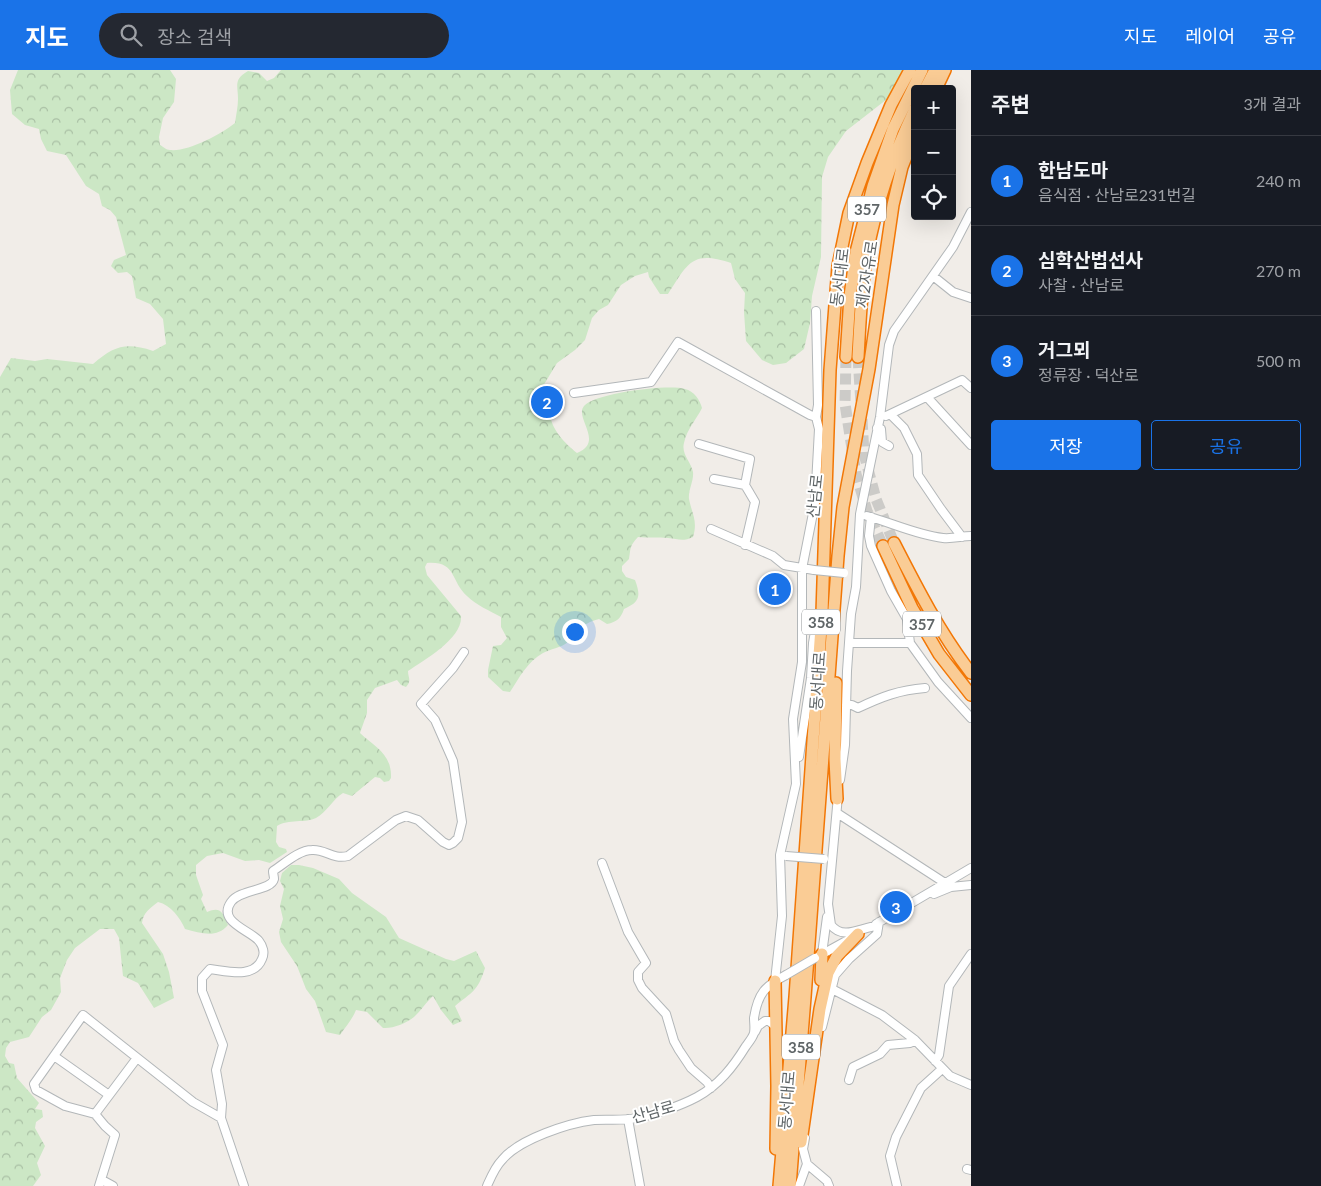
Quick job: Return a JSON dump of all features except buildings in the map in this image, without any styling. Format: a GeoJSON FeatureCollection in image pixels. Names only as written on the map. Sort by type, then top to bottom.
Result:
{"type":"FeatureCollection","features":[{"type":"Feature","properties":{"kind":"highway","name":"동서대로"},"geometry":{"type":"LineString","coordinates":[[779,1186],[795,997],[822,588],[830,370],[838,266],[849,213],[864,171],[891,106],[910,70]]}},
{"type":"Feature","properties":{"kind":"highway","name":"제2자유로"},"geometry":{"type":"LineString","coordinates":[[915,85],[922,70]]}},
{"type":"Feature","properties":{"kind":"highway"},"geometry":{"type":"LineString","coordinates":[[927,85],[935,70]]}},
{"type":"Feature","properties":{"kind":"highway"},"geometry":{"type":"LineString","coordinates":[[938,85],[946,70]]}},
{"type":"Feature","properties":{"kind":"highway","name":"제2자유로"},"geometry":{"type":"LineString","coordinates":[[911,92],[893,129],[873,186],[856,252],[850,296],[852,357],[867,253],[894,155],[911,119]]}},
{"type":"Feature","properties":{"kind":"highway","name":"동서대로"},"geometry":{"type":"LineString","coordinates":[[790,1186],[840,577],[843,507],[869,369],[892,213],[902,167],[911,144]]}},
{"type":"Feature","properties":{"kind":"highway","name":"357"},"geometry":{"type":"LineString","coordinates":[[971,673],[950,646],[888,544],[912,608],[939,654],[971,695]]}},
{"type":"Feature","properties":{"kind":"highway"},"geometry":{"type":"LineString","coordinates":[[837,799],[835,713],[840,577]]}},
{"type":"Feature","properties":{"kind":"highway"},"geometry":{"type":"LineString","coordinates":[[797,1186],[820,1010],[830,967],[837,956],[858,934]]}},
{"type":"Feature","properties":{"kind":"highway"},"geometry":{"type":"LineString","coordinates":[[819,956],[820,1010]]}},
{"type":"Feature","properties":{"kind":"highway"},"geometry":{"type":"LineString","coordinates":[[772,1186],[776,1154],[775,981]]}},
{"type":"Feature","properties":{"kind":"street"},"geometry":{"type":"LineString","coordinates":[[871,926],[846,933],[839,932],[831,924],[828,904],[828,860],[837,813],[837,799],[845,745],[850,643],[857,575],[860,514],[880,418],[891,338],[902,319],[953,247],[971,212]]}},
{"type":"Feature","properties":{"kind":"street"},"geometry":{"type":"LineString","coordinates":[[932,276],[953,292],[971,298]]}},
{"type":"Feature","properties":{"kind":"street","name":"산남로"},"geometry":{"type":"LineString","coordinates":[[487,1186],[497,1167],[507,1154],[552,1130],[587,1121],[648,1116],[694,1098],[711,1088],[732,1067],[754,1034],[754,1019],[758,1002],[762,992],[770,983],[775,981],[782,916],[783,855],[796,784],[794,719],[802,662],[802,569],[815,503],[819,429],[816,417],[818,397],[816,310]]}},
{"type":"Feature","properties":{"kind":"street"},"geometry":{"type":"LineString","coordinates":[[574,393],[651,382],[678,342],[816,417]]}},
{"type":"Feature","properties":{"kind":"street"},"geometry":{"type":"LineString","coordinates":[[880,418],[891,415],[962,380],[971,388]]}},
{"type":"Feature","properties":{"kind":"street"},"geometry":{"type":"LineString","coordinates":[[927,397],[971,445]]}},
{"type":"Feature","properties":{"kind":"street"},"geometry":{"type":"LineString","coordinates":[[891,415],[904,428],[917,454],[918,475],[962,537]]}},
{"type":"Feature","properties":{"kind":"street"},"geometry":{"type":"LineString","coordinates":[[877,428],[881,429],[882,442],[889,446]]}},
{"type":"Feature","properties":{"kind":"street"},"geometry":{"type":"LineString","coordinates":[[699,444],[750,459],[745,485],[756,502],[745,545]]}},
{"type":"Feature","properties":{"kind":"street"},"geometry":{"type":"LineString","coordinates":[[714,479],[745,485]]}},
{"type":"Feature","properties":{"kind":"street"},"geometry":{"type":"LineString","coordinates":[[860,514],[923,534],[944,538],[971,536]]}},
{"type":"Feature","properties":{"kind":"street"},"geometry":{"type":"LineString","coordinates":[[871,517],[870,546],[891,591],[907,619],[910,642],[938,682],[971,718]]}},
{"type":"Feature","properties":{"kind":"street"},"geometry":{"type":"LineString","coordinates":[[711,529],[773,556],[784,565],[840,577],[857,575]]}},
{"type":"Feature","properties":{"kind":"street"},"geometry":{"type":"LineString","coordinates":[[796,784],[799,748],[822,588]]}},
{"type":"Feature","properties":{"kind":"street"},"geometry":{"type":"LineString","coordinates":[[850,643],[910,642]]}},
{"type":"Feature","properties":{"kind":"street"},"geometry":{"type":"LineString","coordinates":[[244,1186],[221,1118],[222,1104],[216,1070],[223,1045],[202,991],[202,978],[210,969],[246,972],[255,970],[264,954],[259,941],[240,928],[230,918],[228,907],[231,901],[238,896],[245,892],[258,890],[271,882],[274,879],[273,871],[304,852],[312,850],[340,858],[348,856],[396,820],[406,816],[418,820],[449,845],[458,838],[462,822],[453,761],[434,720],[421,704],[453,668],[464,652]]}},
{"type":"Feature","properties":{"kind":"street"},"geometry":{"type":"LineString","coordinates":[[846,705],[858,708],[888,694],[907,689],[925,688]]}},
{"type":"Feature","properties":{"kind":"street"},"geometry":{"type":"LineString","coordinates":[[837,813],[945,883]]}},
{"type":"Feature","properties":{"kind":"street"},"geometry":{"type":"LineString","coordinates":[[783,855],[828,860]]}},
{"type":"Feature","properties":{"kind":"street"},"geometry":{"type":"LineString","coordinates":[[602,863],[628,932],[646,963],[638,972],[638,980],[642,988],[666,1014],[674,1041],[691,1068],[711,1088]]}},
{"type":"Feature","properties":{"kind":"street"},"geometry":{"type":"LineString","coordinates":[[775,981],[923,898],[971,868]]}},
{"type":"Feature","properties":{"kind":"street"},"geometry":{"type":"LineString","coordinates":[[923,898],[951,887],[971,885]]}},
{"type":"Feature","properties":{"kind":"street"},"geometry":{"type":"LineString","coordinates":[[819,956],[828,904]]}},
{"type":"Feature","properties":{"kind":"street"},"geometry":{"type":"LineString","coordinates":[[797,1186],[807,1164],[804,1149],[822,1028],[835,975],[849,959],[877,934],[879,922]]}},
{"type":"Feature","properties":{"kind":"street"},"geometry":{"type":"LineString","coordinates":[[935,1061],[939,1055],[949,986],[971,954]]}},
{"type":"Feature","properties":{"kind":"street"},"geometry":{"type":"LineString","coordinates":[[832,989],[882,1015],[915,1040],[950,1076],[971,1085]]}},
{"type":"Feature","properties":{"kind":"street"},"geometry":{"type":"LineString","coordinates":[[113,1186],[100,1183],[115,1135],[95,1114],[65,1106],[36,1090],[34,1084],[83,1015],[193,1102],[221,1118]]}},
{"type":"Feature","properties":{"kind":"street"},"geometry":{"type":"LineString","coordinates":[[754,1034],[758,1026],[766,1021],[769,1021],[776,1027]]}},
{"type":"Feature","properties":{"kind":"street"},"geometry":{"type":"LineString","coordinates":[[849,1080],[853,1067],[880,1054],[888,1045],[910,1043],[915,1040]]}},
{"type":"Feature","properties":{"kind":"street"},"geometry":{"type":"LineString","coordinates":[[54,1056],[109,1095]]}},
{"type":"Feature","properties":{"kind":"street"},"geometry":{"type":"LineString","coordinates":[[95,1114],[137,1058]]}},
{"type":"Feature","properties":{"kind":"street"},"geometry":{"type":"LineString","coordinates":[[897,1186],[890,1156],[904,1119],[921,1088],[942,1069]]}},
{"type":"Feature","properties":{"kind":"street"},"geometry":{"type":"LineString","coordinates":[[628,1119],[640,1186]]}},
{"type":"Feature","properties":{"kind":"street"},"geometry":{"type":"LineString","coordinates":[[807,1164],[827,1181],[829,1186]]}},
{"type":"Feature","properties":{"kind":"green space"},"geometry":{"type":"Polygon","coordinates":[[[18,70],[170,70],[176,79],[174,102],[163,118],[159,137],[160,145],[166,149],[177,150],[213,137],[235,123],[238,102],[237,83],[240,77],[248,71],[259,73],[267,81],[274,78],[281,70],[906,70],[900,89],[846,131],[828,157],[822,177],[821,257],[812,296],[810,323],[804,349],[786,363],[773,365],[762,360],[746,341],[745,293],[735,279],[731,263],[718,259],[699,259],[686,267],[668,294],[660,294],[649,277],[648,272],[635,276],[621,285],[608,305],[599,310],[592,318],[585,340],[557,363],[540,391],[551,407],[551,420],[557,433],[577,453],[585,448],[588,443],[589,436],[582,411],[584,406],[591,401],[602,397],[649,389],[685,389],[694,394],[702,408],[687,433],[683,447],[693,472],[689,499],[695,522],[693,537],[683,540],[638,537],[632,545],[629,559],[622,566],[622,571],[626,577],[635,580],[638,590],[636,601],[624,609],[616,621],[607,624],[599,619],[588,623],[565,644],[538,656],[524,670],[510,692],[503,691],[488,677],[493,646],[501,645],[507,638],[501,627],[501,617],[467,596],[452,573],[444,565],[427,563],[425,567],[427,575],[461,616],[460,624],[456,632],[441,648],[408,671],[409,681],[406,687],[397,680],[375,688],[367,700],[367,713],[360,733],[386,757],[391,770],[389,781],[384,782],[380,778],[375,777],[352,796],[343,793],[316,818],[286,822],[277,826],[276,842],[279,847],[286,849],[287,852],[270,863],[259,860],[245,861],[223,853],[207,856],[196,865],[196,875],[203,895],[201,899],[207,912],[218,910],[225,917],[228,925],[218,932],[208,934],[185,929],[175,912],[158,902],[145,914],[142,923],[163,954],[174,998],[154,1008],[138,983],[123,976],[119,938],[114,929],[100,929],[75,948],[67,960],[60,978],[61,992],[51,1010],[42,1017],[29,1037],[10,1042],[6,1048],[5,1056],[9,1063],[14,1064],[17,1078],[39,1103],[35,1109],[42,1110],[43,1117],[36,1122],[35,1128],[45,1146],[37,1163],[41,1175],[33,1186],[0,1186],[0,377],[11,358],[35,361],[47,359],[93,364],[107,353],[121,347],[144,348],[153,351],[166,344],[163,319],[150,304],[136,298],[132,276],[127,272],[118,273],[111,266],[114,260],[126,255],[116,217],[110,210],[102,206],[99,194],[86,186],[66,155],[47,151],[41,139],[39,129],[25,125],[12,114],[10,90],[18,70]]]}},
{"type":"Feature","properties":{"kind":"green space"},"geometry":{"type":"Polygon","coordinates":[[[291,865],[313,868],[339,879],[352,893],[386,917],[399,938],[454,961],[476,951],[485,968],[477,986],[455,1006],[462,1021],[453,1025],[433,996],[414,1017],[391,1028],[383,1028],[367,1012],[356,1010],[340,1035],[326,1032],[315,1001],[306,989],[297,966],[281,942],[279,932],[283,919],[280,906],[284,889],[280,881],[282,873],[291,865]]]}},
{"type":"Feature","properties":{"kind":"tunnel"},"geometry":{"type":"LineString","coordinates":[[846,357],[845,404],[856,474],[867,511],[883,546]]}},
{"type":"Feature","properties":{"kind":"tunnel"},"geometry":{"type":"LineString","coordinates":[[858,357],[861,404]]}},
{"type":"Feature","properties":{"kind":"tunnel"},"geometry":{"type":"LineString","coordinates":[[862,419],[864,454],[876,499],[894,543]]}},
{"type":"Feature","properties":{"kind":"place","name":"심학산법선사"},"geometry":{"type":"Point","coordinates":[547,402]}},
{"type":"Feature","properties":{"kind":"place","name":"한남도마"},"geometry":{"type":"Point","coordinates":[775,589]}},
{"type":"Feature","properties":{"kind":"place","name":"거그뫼"},"geometry":{"type":"Point","coordinates":[896,907]}}]}
